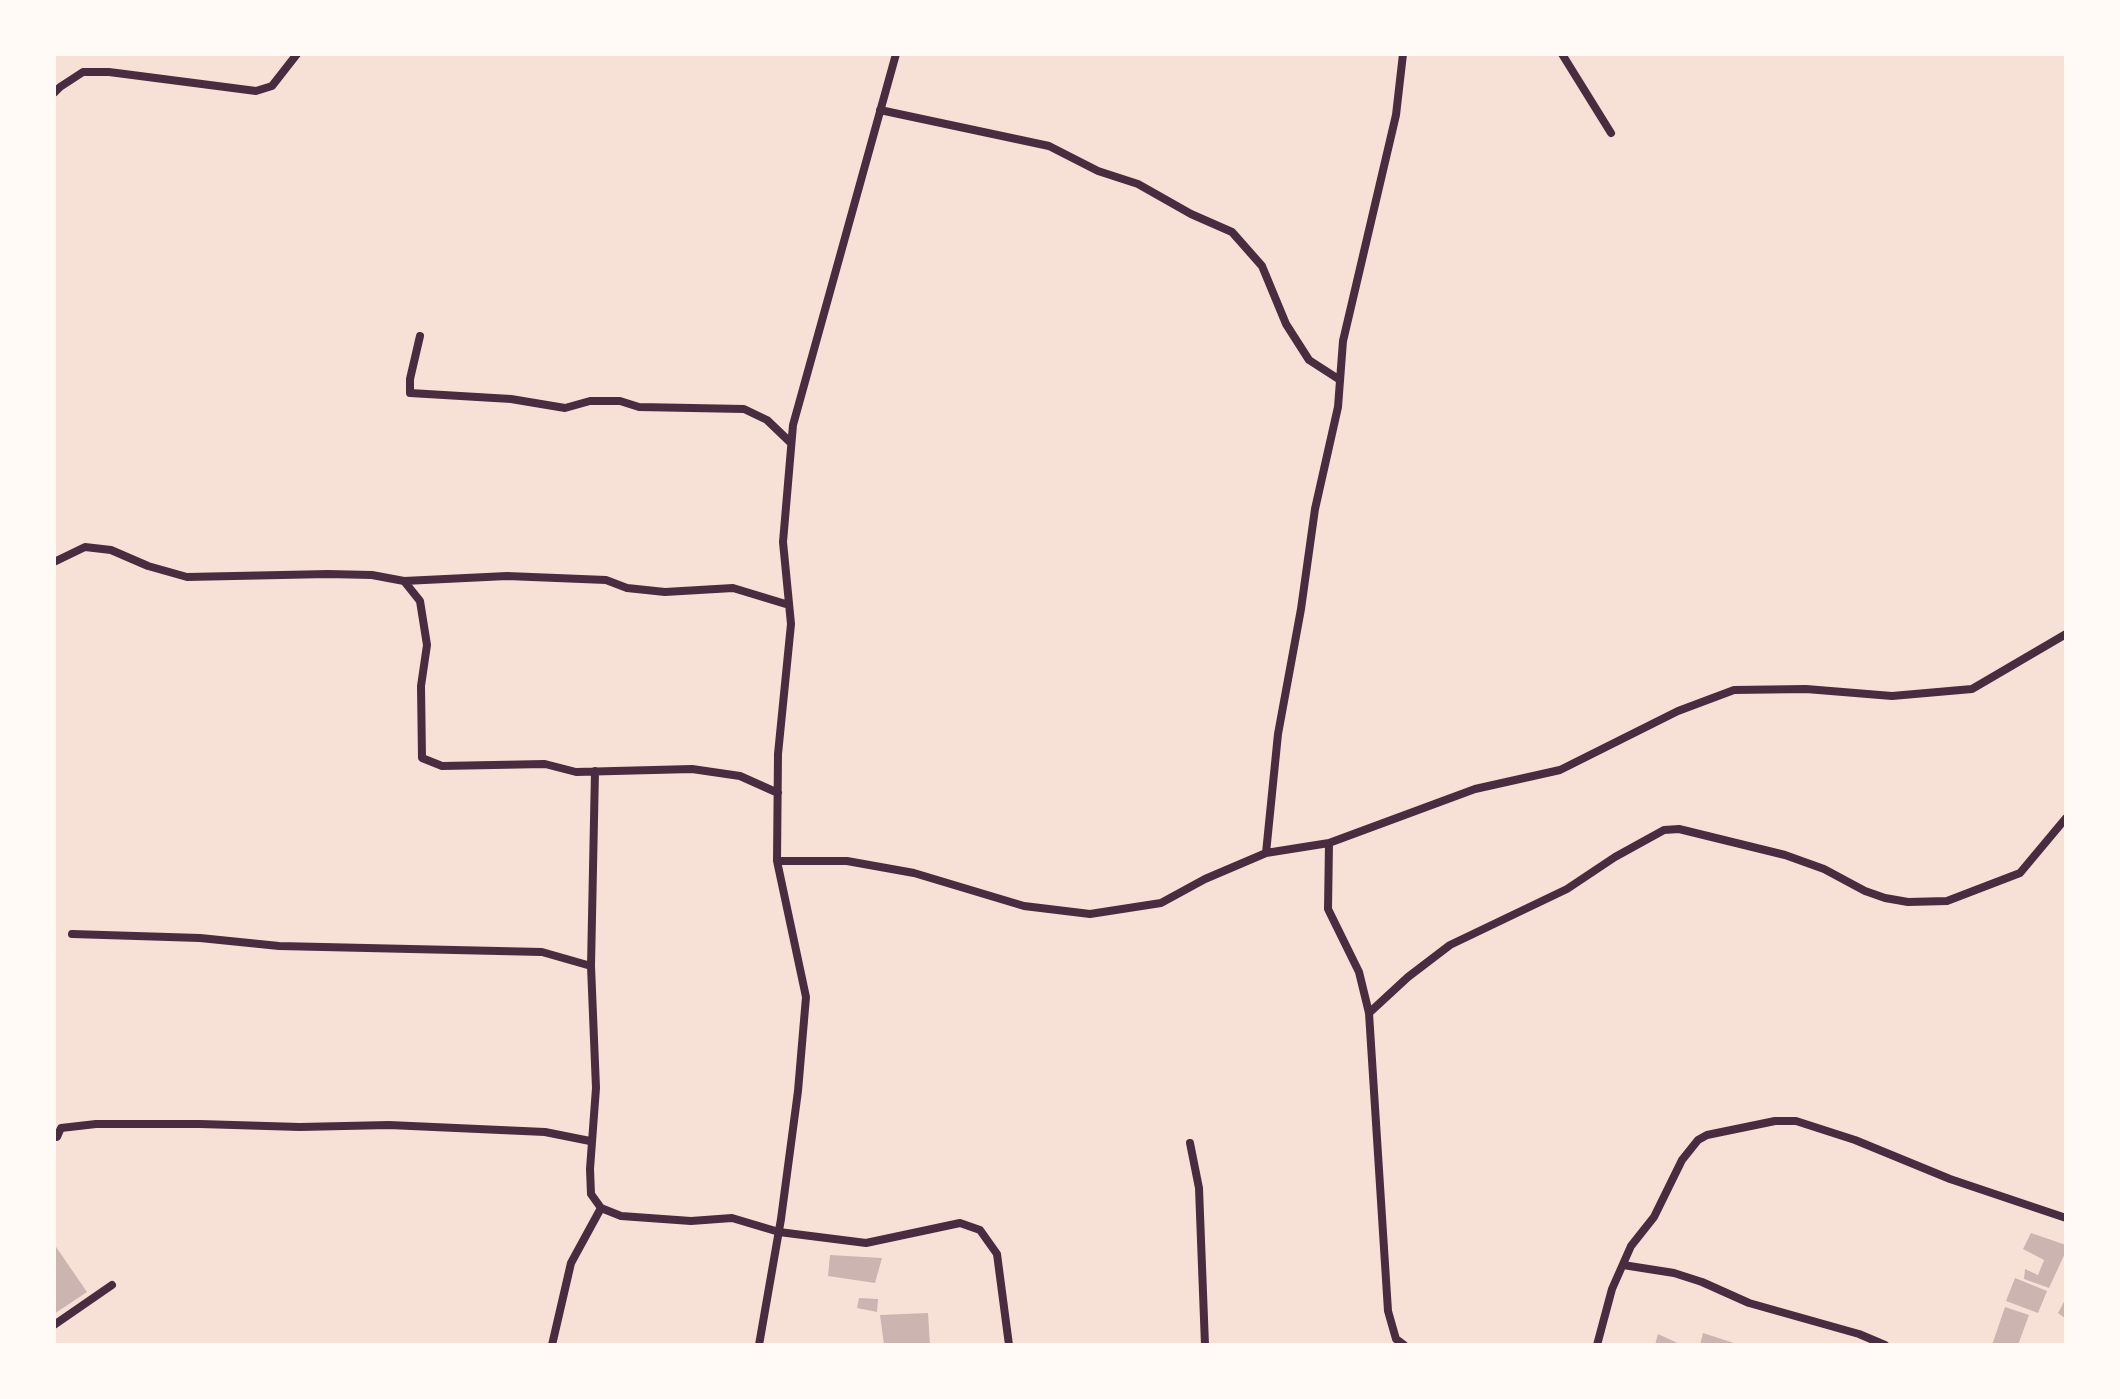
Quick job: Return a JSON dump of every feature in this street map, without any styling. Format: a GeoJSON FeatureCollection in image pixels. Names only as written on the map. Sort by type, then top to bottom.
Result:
{"type":"FeatureCollection","features":[{"type":"Feature","properties":{"kind":"street"},"geometry":{"type":"LineString","coordinates":[[54,93],[83,72],[109,72],[256,91],[272,86],[297,54]]}},
{"type":"Feature","properties":{"kind":"street"},"geometry":{"type":"LineString","coordinates":[[759,1345],[779,1232],[798,1091],[806,997],[777,861],[778,754],[791,624],[783,542],[791,443],[793,425],[896,54]]}},
{"type":"Feature","properties":{"kind":"street"},"geometry":{"type":"LineString","coordinates":[[1266,853],[1278,734],[1315,509],[1338,407],[1343,341],[1396,115],[1403,54]]}},
{"type":"Feature","properties":{"kind":"street"},"geometry":{"type":"LineString","coordinates":[[1562,54],[1611,133]]}},
{"type":"Feature","properties":{"kind":"street"},"geometry":{"type":"LineString","coordinates":[[880,110],[1049,146],[1098,171],[1138,184],[1191,214],[1232,232],[1262,266],[1286,324],[1309,360],[1340,380]]}},
{"type":"Feature","properties":{"kind":"street"},"geometry":{"type":"LineString","coordinates":[[420,336],[410,393],[511,399],[565,408],[590,401],[620,401],[639,407],[744,409],[767,420],[791,443]]}},
{"type":"Feature","properties":{"kind":"street"},"geometry":{"type":"LineString","coordinates":[[54,562],[85,547],[111,550],[148,566],[187,577],[328,574],[372,575],[404,581],[507,576],[606,580],[627,588],[665,592],[733,588],[789,605]]}},
{"type":"Feature","properties":{"kind":"street"},"geometry":{"type":"LineString","coordinates":[[404,581],[420,601],[427,645],[421,686],[422,758],[442,766],[545,764],[576,772],[692,769],[740,776],[778,793]]}},
{"type":"Feature","properties":{"kind":"street"},"geometry":{"type":"LineString","coordinates":[[777,861],[847,861],[914,873],[1024,906],[1090,914],[1161,903],[1205,879],[1266,853],[1329,843],[1475,789],[1560,770],[1678,711],[1734,690],[1806,689],[1892,696],[1972,689],[2066,634]]}},
{"type":"Feature","properties":{"kind":"street"},"geometry":{"type":"LineString","coordinates":[[595,771],[591,966],[596,1088],[590,1141],[591,1194],[601,1208],[621,1216],[691,1221],[732,1218],[779,1232],[866,1243],[960,1223],[980,1230],[997,1254],[1009,1345]]}},
{"type":"Feature","properties":{"kind":"street"},"geometry":{"type":"LineString","coordinates":[[1369,1013],[1408,977],[1450,945],[1567,889],[1664,830],[1679,829],[1785,855],[1824,869],[1885,898],[1908,902],[1947,901],[2020,873],[2066,818]]}},
{"type":"Feature","properties":{"kind":"street"},"geometry":{"type":"LineString","coordinates":[[1329,843],[1328,909],[1359,972],[1369,1013],[1388,1311],[1396,1339],[1404,1345]]}},
{"type":"Feature","properties":{"kind":"street"},"geometry":{"type":"LineString","coordinates":[[72,934],[200,938],[279,946],[542,952],[591,966]]}},
{"type":"Feature","properties":{"kind":"street"},"geometry":{"type":"LineString","coordinates":[[1597,1345],[1609,1298],[1631,1246],[1660,1206],[1682,1160],[1698,1140],[1707,1135],[1775,1121],[1796,1121],[1950,1179],[2066,1218]]}},
{"type":"Feature","properties":{"kind":"street"},"geometry":{"type":"LineString","coordinates":[[54,1137],[61,1128],[96,1124],[389,1125],[545,1132],[590,1141]]}},
{"type":"Feature","properties":{"kind":"street"},"geometry":{"type":"LineString","coordinates":[[1190,1143],[1199,1188],[1205,1345]]}},
{"type":"Feature","properties":{"kind":"street"},"geometry":{"type":"LineString","coordinates":[[552,1345],[571,1263],[601,1208]]}},
{"type":"Feature","properties":{"kind":"street"},"geometry":{"type":"LineString","coordinates":[[1623,1265],[1674,1273],[1749,1303],[1859,1334],[1885,1345]]}},
{"type":"Feature","properties":{"kind":"street"},"geometry":{"type":"LineString","coordinates":[[54,1325],[112,1285]]}},
{"type":"Feature","properties":{"kind":"building"},"geometry":{"type":"Polygon","coordinates":[[[2031,1233],[2066,1245],[2049,1288],[2024,1279],[2025,1269],[2038,1275],[2044,1260],[2023,1249],[2031,1233]]]}},
{"type":"Feature","properties":{"kind":"building"},"geometry":{"type":"Polygon","coordinates":[[[54,1244],[87,1292],[54,1314],[54,1244]]]}},
{"type":"Feature","properties":{"kind":"building"},"geometry":{"type":"Polygon","coordinates":[[[830,1255],[882,1258],[875,1283],[828,1276],[830,1255]]]}},
{"type":"Feature","properties":{"kind":"building"},"geometry":{"type":"Polygon","coordinates":[[[2015,1278],[2047,1291],[2038,1313],[2006,1301],[2015,1278]]]}},
{"type":"Feature","properties":{"kind":"building"},"geometry":{"type":"Polygon","coordinates":[[[859,1298],[878,1299],[877,1312],[857,1308],[859,1298]]]}},
{"type":"Feature","properties":{"kind":"building"},"geometry":{"type":"Polygon","coordinates":[[[2066,1298],[2066,1319],[2058,1313],[2066,1298]]]}},
{"type":"Feature","properties":{"kind":"building"},"geometry":{"type":"Polygon","coordinates":[[[2005,1307],[2029,1315],[2018,1345],[1992,1345],[2005,1307]]]}},
{"type":"Feature","properties":{"kind":"building"},"geometry":{"type":"Polygon","coordinates":[[[928,1313],[930,1345],[884,1345],[880,1315],[928,1313]]]}},
{"type":"Feature","properties":{"kind":"building"},"geometry":{"type":"Polygon","coordinates":[[[1703,1333],[1737,1344],[1737,1345],[1700,1345],[1703,1333]]]}},
{"type":"Feature","properties":{"kind":"building"},"geometry":{"type":"Polygon","coordinates":[[[1658,1334],[1682,1345],[1655,1345],[1658,1334]]]}}]}
